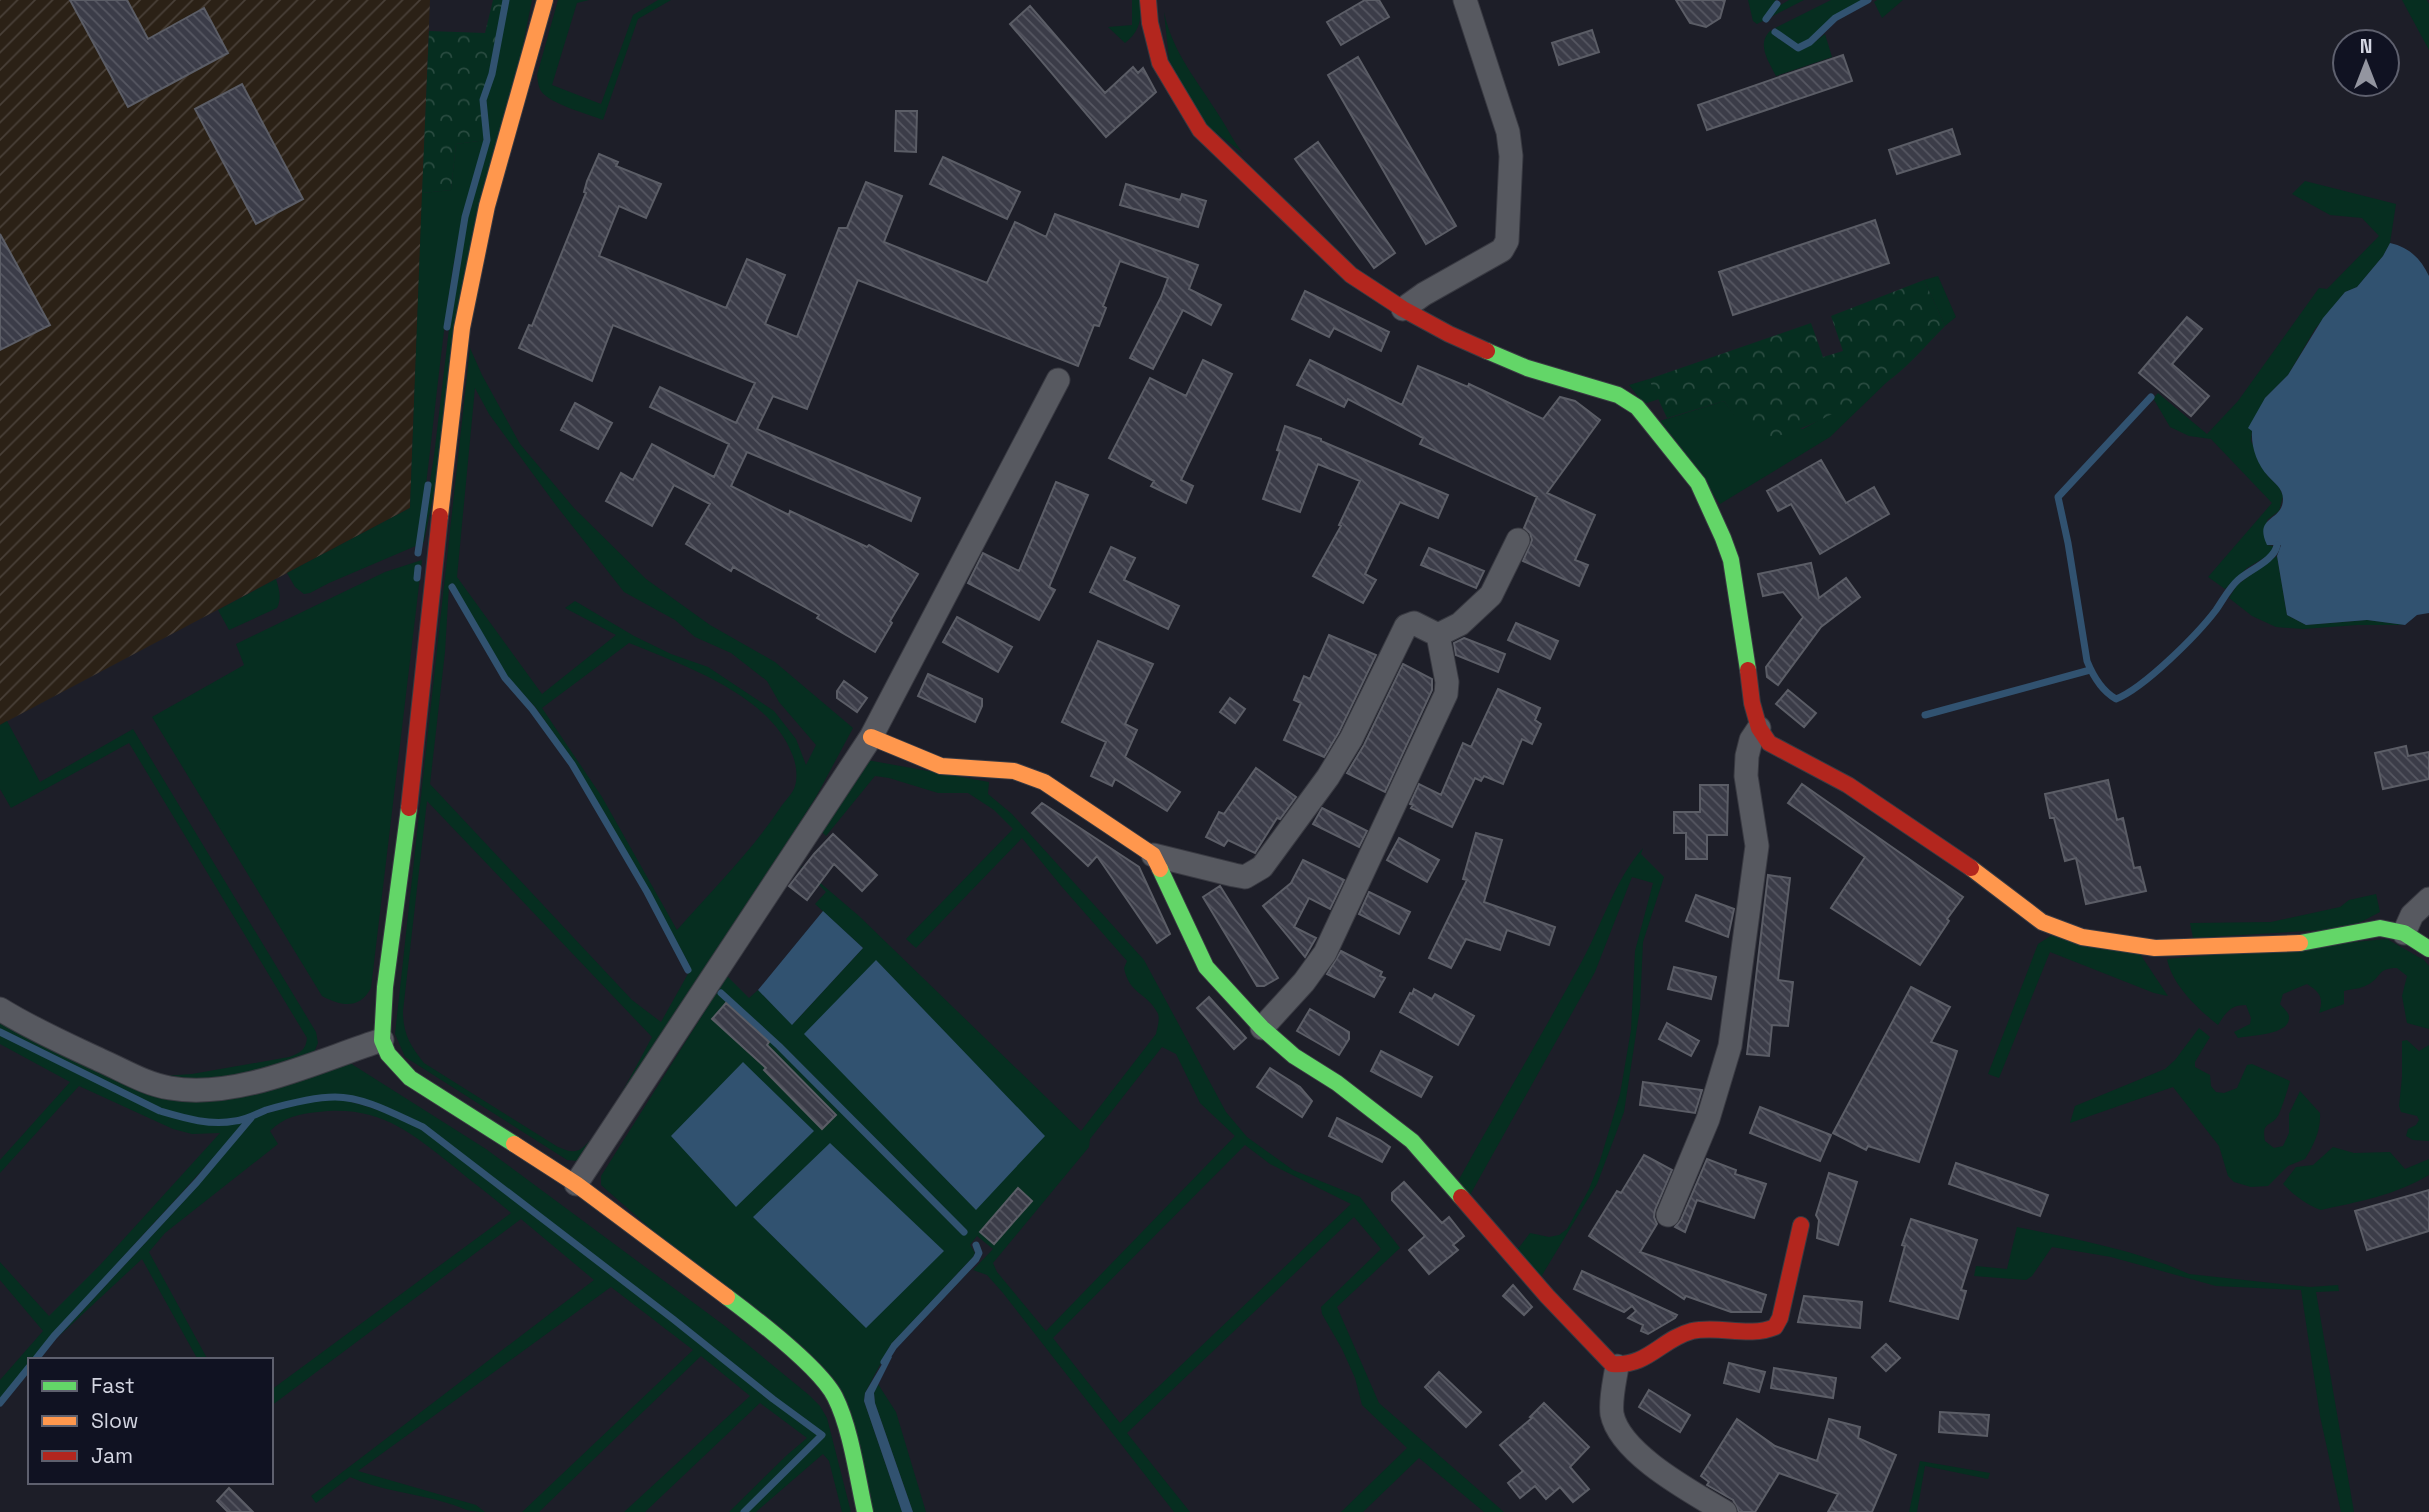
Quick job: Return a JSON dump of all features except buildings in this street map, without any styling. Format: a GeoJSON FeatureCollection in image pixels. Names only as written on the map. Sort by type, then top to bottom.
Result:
{"type":"FeatureCollection","features":[{"type":"Feature","properties":{"kind":"street"},"geometry":{"type":"LineString","coordinates":[[545,0],[487,205],[462,328],[413,775],[385,987],[382,1040],[388,1054],[410,1079],[576,1184],[782,1340],[834,1395],[845,1425],[865,1512]]}},
{"type":"Feature","properties":{"kind":"street"},"geometry":{"type":"LineString","coordinates":[[1148,0],[1160,63],[1200,130],[1351,275],[1403,309],[1449,334],[1527,368],[1618,395],[1637,407],[1698,483],[1727,549],[1740,607],[1746,672],[1759,728],[1769,743],[1848,785],[1984,877],[2042,922],[2082,937],[2155,948],[2295,944],[2379,928],[2404,933],[2429,949]]}},
{"type":"Feature","properties":{"kind":"street"},"geometry":{"type":"LineString","coordinates":[[1403,309],[1424,294],[1502,250],[1507,241],[1511,156],[1507,132],[1465,0]]}},
{"type":"Feature","properties":{"kind":"street"},"geometry":{"type":"LineString","coordinates":[[576,1184],[872,737],[1058,380]]}},
{"type":"Feature","properties":{"kind":"street"},"geometry":{"type":"LineString","coordinates":[[1438,635],[1460,624],[1491,595],[1518,540]]}},
{"type":"Feature","properties":{"kind":"street"},"geometry":{"type":"LineString","coordinates":[[872,737],[941,766],[1014,771],[1044,782],[1153,855],[1245,877],[1262,867],[1322,786],[1346,748],[1406,626],[1414,623],[1438,635]]}},
{"type":"Feature","properties":{"kind":"street"},"geometry":{"type":"LineString","coordinates":[[1262,1028],[1304,982],[1325,953],[1441,706],[1447,682],[1438,635]]}},
{"type":"Feature","properties":{"kind":"street"},"geometry":{"type":"LineString","coordinates":[[1668,1215],[1708,1119],[1730,1046],[1757,846],[1746,776],[1747,756],[1751,740],[1759,728]]}},
{"type":"Feature","properties":{"kind":"street"},"geometry":{"type":"LineString","coordinates":[[1153,855],[1206,967],[1262,1028],[1294,1056],[1337,1083],[1412,1141],[1547,1296],[1612,1364],[1625,1367],[1644,1360],[1689,1332],[1710,1329],[1766,1331],[1775,1327],[1780,1318],[1801,1225]]}},
{"type":"Feature","properties":{"kind":"street"},"geometry":{"type":"LineString","coordinates":[[2404,933],[2412,915],[2429,899]]}},
{"type":"Feature","properties":{"kind":"street"},"geometry":{"type":"LineString","coordinates":[[0,1009],[26,1025],[132,1075],[170,1088],[218,1087],[274,1077],[382,1040]]}},
{"type":"Feature","properties":{"kind":"street"},"geometry":{"type":"LineString","coordinates":[[1617,1366],[1612,1413],[1619,1432],[1640,1456],[1725,1512]]}},
{"type":"Feature","properties":{"kind":"shaded area"},"geometry":{"type":"Polygon","coordinates":[[[0,0],[430,0],[410,508],[0,725],[0,0]]]}},
{"type":"Feature","properties":{"kind":"green space"},"geometry":{"type":"Polygon","coordinates":[[[493,0],[504,0],[494,62],[482,111],[486,140],[456,144],[451,190],[422,193],[429,31],[485,33],[493,0]]]}},
{"type":"Feature","properties":{"kind":"green space"},"geometry":{"type":"Polygon","coordinates":[[[508,0],[532,0],[424,542],[420,544],[434,456],[455,278],[466,217],[489,141],[484,99],[494,74],[508,0]]]}},
{"type":"Feature","properties":{"kind":"green space"},"geometry":{"type":"Polygon","coordinates":[[[558,0],[589,0],[577,3],[552,85],[601,104],[633,15],[658,0],[671,0],[638,19],[603,120],[552,100],[539,87],[537,75],[558,0]]]}},
{"type":"Feature","properties":{"kind":"green space"},"geometry":{"type":"Polygon","coordinates":[[[1132,0],[1140,0],[1140,19],[1134,34],[1125,43],[1108,27],[1132,25],[1132,0]]]}},
{"type":"Feature","properties":{"kind":"green space"},"geometry":{"type":"Polygon","coordinates":[[[1748,0],[1775,0],[1779,6],[1789,0],[1804,0],[1757,24],[1753,21],[1748,0]]]}},
{"type":"Feature","properties":{"kind":"green space"},"geometry":{"type":"Polygon","coordinates":[[[1831,0],[1863,0],[1833,17],[1799,47],[1775,28],[1831,0]]]}},
{"type":"Feature","properties":{"kind":"green space"},"geometry":{"type":"Polygon","coordinates":[[[1903,0],[1882,18],[1874,2],[1903,0]]]}},
{"type":"Feature","properties":{"kind":"green space"},"geometry":{"type":"Polygon","coordinates":[[[2402,0],[2427,0],[2429,50],[2402,0]]]}},
{"type":"Feature","properties":{"kind":"green space"},"geometry":{"type":"Polygon","coordinates":[[[1164,12],[1173,41],[1187,67],[1243,153],[1204,124],[1169,60],[1164,12]]]}},
{"type":"Feature","properties":{"kind":"green space"},"geometry":{"type":"Polygon","coordinates":[[[1771,30],[1775,36],[1797,51],[1811,45],[1825,34],[1832,57],[1776,76],[1764,46],[1771,30]]]}},
{"type":"Feature","properties":{"kind":"green space"},"geometry":{"type":"Polygon","coordinates":[[[486,140],[454,262],[418,545],[304,594],[295,587],[287,573],[410,508],[422,193],[451,190],[456,144],[486,140]]]}},
{"type":"Feature","properties":{"kind":"green space"},"geometry":{"type":"Polygon","coordinates":[[[2305,181],[2396,204],[2390,243],[2383,256],[2357,287],[2345,292],[2315,329],[2288,375],[2265,398],[2252,430],[2251,441],[2267,475],[2279,487],[2283,496],[2279,511],[2267,520],[2267,545],[2273,546],[2272,553],[2247,568],[2225,589],[2208,577],[2272,503],[2211,439],[2189,436],[2170,427],[2153,398],[2158,393],[2207,434],[2238,401],[2319,288],[2327,289],[2379,236],[2362,218],[2330,215],[2292,194],[2305,181]]]}},
{"type":"Feature","properties":{"kind":"green space"},"geometry":{"type":"Polygon","coordinates":[[[1938,276],[1956,317],[1945,326],[1924,280],[1938,276]]]}},
{"type":"Feature","properties":{"kind":"green space"},"geometry":{"type":"Polygon","coordinates":[[[1924,280],[1945,326],[1887,382],[1803,428],[1768,437],[1756,436],[1742,426],[1724,401],[1667,418],[1649,379],[1811,323],[1823,357],[1843,351],[1831,316],[1924,280]]]}},
{"type":"Feature","properties":{"kind":"green space"},"geometry":{"type":"Polygon","coordinates":[[[470,348],[520,444],[574,508],[646,579],[710,625],[775,662],[853,728],[816,797],[610,1121],[582,1158],[576,1161],[567,1160],[405,1057],[395,1034],[470,348]],[[475,388],[457,577],[542,694],[616,635],[565,608],[575,601],[634,636],[671,654],[708,667],[774,711],[796,739],[806,765],[816,745],[779,702],[767,681],[731,653],[695,637],[675,620],[624,592],[489,414],[475,388]],[[452,583],[449,586],[445,652],[430,784],[632,1000],[661,1022],[690,966],[573,761],[536,708],[507,676],[452,583]],[[629,643],[542,708],[602,797],[677,930],[757,840],[795,786],[795,761],[781,733],[765,715],[745,699],[699,672],[629,643]],[[427,801],[403,1011],[408,1039],[424,1063],[558,1147],[571,1151],[579,1150],[597,1132],[652,1037],[427,801]]]}},
{"type":"Feature","properties":{"kind":"green space"},"geometry":{"type":"Polygon","coordinates":[[[1649,379],[1659,399],[1644,404],[1629,385],[1649,379]]]}},
{"type":"Feature","properties":{"kind":"green space"},"geometry":{"type":"Polygon","coordinates":[[[1888,381],[1830,437],[1720,504],[1660,421],[1724,401],[1742,425],[1803,429],[1888,381]]]}},
{"type":"Feature","properties":{"kind":"green space"},"geometry":{"type":"Polygon","coordinates":[[[2277,556],[2287,615],[2306,625],[2367,620],[2405,625],[2303,629],[2276,627],[2252,616],[2229,598],[2237,585],[2277,556]]]}},
{"type":"Feature","properties":{"kind":"green space"},"geometry":{"type":"Polygon","coordinates":[[[422,560],[371,988],[361,1000],[343,1004],[322,996],[152,717],[244,665],[236,644],[385,572],[422,560]]]}},
{"type":"Feature","properties":{"kind":"green space"},"geometry":{"type":"Polygon","coordinates":[[[276,579],[280,597],[277,608],[229,630],[218,610],[276,579]]]}},
{"type":"Feature","properties":{"kind":"green space"},"geometry":{"type":"Polygon","coordinates":[[[7,721],[40,782],[133,729],[316,1032],[318,1043],[313,1055],[217,1078],[179,1079],[164,1076],[192,1074],[289,1057],[302,1050],[307,1038],[129,743],[11,808],[0,789],[0,725],[7,721]]]}},
{"type":"Feature","properties":{"kind":"green space"},"geometry":{"type":"Polygon","coordinates":[[[867,760],[989,782],[988,794],[1012,814],[1144,960],[1226,1112],[1247,1137],[1293,1170],[1360,1197],[1400,1248],[1337,1307],[1379,1403],[1504,1512],[1484,1512],[1419,1458],[1363,1512],[1341,1512],[1407,1448],[1362,1405],[1355,1378],[1322,1314],[1321,1307],[1381,1249],[1354,1217],[1127,1433],[1190,1512],[1174,1512],[1003,1293],[987,1275],[973,1270],[993,1249],[977,1236],[970,1245],[975,1253],[973,1257],[891,1344],[865,1393],[864,1401],[902,1512],[872,1512],[841,1396],[601,1185],[601,1176],[727,976],[749,998],[758,990],[793,1024],[863,948],[815,904],[826,892],[797,863],[859,916],[1081,1131],[1156,1034],[1159,1017],[1153,1006],[1126,977],[1124,968],[1127,961],[1022,838],[916,948],[906,939],[1013,829],[994,810],[968,793],[938,793],[875,776],[826,836],[821,831],[867,760]],[[722,992],[720,995],[778,1047],[962,1233],[965,1231],[780,1045],[722,992]],[[1162,1047],[1090,1139],[1089,1147],[993,1263],[997,1272],[1046,1331],[1235,1136],[1200,1103],[1176,1054],[1162,1047]],[[1245,1145],[1053,1338],[1120,1423],[1351,1204],[1270,1164],[1245,1145]]]}},
{"type":"Feature","properties":{"kind":"green space"},"geometry":{"type":"Polygon","coordinates":[[[1643,848],[1641,854],[1664,877],[1643,942],[1640,1008],[1624,1112],[1597,1184],[1541,1277],[1517,1250],[1530,1233],[1549,1237],[1559,1235],[1567,1229],[1599,1164],[1620,1094],[1631,1030],[1635,951],[1653,883],[1632,877],[1595,972],[1470,1195],[1458,1181],[1582,961],[1616,888],[1643,848]]]}},
{"type":"Feature","properties":{"kind":"green space"},"geometry":{"type":"Polygon","coordinates":[[[2376,894],[2380,912],[2339,929],[2193,938],[2190,923],[2271,922],[2340,907],[2349,900],[2376,894]]]}},
{"type":"Feature","properties":{"kind":"green space"},"geometry":{"type":"Polygon","coordinates":[[[2052,935],[2140,954],[2168,996],[2050,952],[1999,1078],[1988,1074],[2038,944],[2052,935]]]}},
{"type":"Feature","properties":{"kind":"green space"},"geometry":{"type":"Polygon","coordinates":[[[2387,939],[2424,960],[2429,966],[2429,1029],[2407,1023],[2402,996],[2407,976],[2397,968],[2390,968],[2365,986],[2344,991],[2344,1004],[2319,1013],[2320,996],[2307,984],[2283,994],[2280,1004],[2289,1018],[2283,1028],[2238,1038],[2234,1032],[2250,1024],[2251,1018],[2246,1005],[2229,1010],[2218,1025],[2194,1004],[2180,987],[2167,959],[2387,939]]]}},
{"type":"Feature","properties":{"kind":"green space"},"geometry":{"type":"Polygon","coordinates":[[[0,1020],[129,1085],[294,1082],[350,1063],[486,1149],[725,1326],[809,1395],[827,1418],[851,1512],[842,1512],[829,1461],[823,1454],[756,1512],[747,1512],[825,1435],[808,1425],[423,1126],[363,1102],[329,1097],[289,1102],[228,1120],[214,1121],[180,1115],[148,1103],[0,1030],[0,1020]]]}},
{"type":"Feature","properties":{"kind":"green space"},"geometry":{"type":"Polygon","coordinates":[[[2199,1028],[2210,1037],[2195,1062],[2195,1067],[2210,1075],[2211,1086],[2216,1092],[2224,1093],[2237,1088],[2247,1065],[2252,1064],[2290,1081],[2279,1114],[2266,1127],[2264,1134],[2265,1141],[2274,1148],[2283,1146],[2289,1133],[2289,1114],[2300,1091],[2320,1113],[2316,1137],[2305,1159],[2288,1166],[2268,1186],[2251,1187],[2234,1182],[2228,1176],[2219,1146],[2173,1087],[2070,1123],[2075,1106],[2165,1069],[2199,1028]]]}},
{"type":"Feature","properties":{"kind":"green space"},"geometry":{"type":"Polygon","coordinates":[[[0,1034],[160,1113],[214,1124],[246,1120],[34,1358],[28,1358],[28,1365],[0,1399],[0,1380],[43,1331],[0,1280],[0,1262],[49,1316],[100,1265],[220,1133],[192,1134],[173,1129],[79,1086],[0,1173],[0,1160],[70,1082],[0,1044],[0,1034]]]}},
{"type":"Feature","properties":{"kind":"green space"},"geometry":{"type":"Polygon","coordinates":[[[2407,1040],[2419,1051],[2429,1045],[2429,1141],[2413,1140],[2406,1136],[2408,1129],[2419,1120],[2417,1116],[2401,1112],[2399,1106],[2402,1041],[2407,1040]]]}},
{"type":"Feature","properties":{"kind":"green space"},"geometry":{"type":"Polygon","coordinates":[[[336,1099],[347,1101],[391,1115],[422,1129],[672,1320],[772,1401],[820,1435],[741,1512],[729,1512],[807,1438],[760,1403],[645,1512],[624,1512],[750,1396],[701,1356],[539,1512],[522,1512],[693,1350],[611,1287],[358,1471],[476,1505],[485,1512],[374,1486],[350,1477],[316,1503],[311,1496],[594,1280],[521,1219],[273,1405],[273,1389],[511,1213],[407,1132],[392,1123],[358,1113],[311,1113],[281,1122],[270,1131],[278,1144],[165,1233],[149,1252],[207,1358],[197,1358],[142,1259],[57,1338],[197,1187],[254,1117],[299,1104],[336,1099]]]}},
{"type":"Feature","properties":{"kind":"green space"},"geometry":{"type":"Polygon","coordinates":[[[2333,1147],[2354,1153],[2390,1152],[2405,1169],[2429,1159],[2429,1175],[2390,1193],[2321,1210],[2300,1199],[2283,1184],[2296,1167],[2313,1165],[2333,1147]]]}},
{"type":"Feature","properties":{"kind":"green space"},"geometry":{"type":"Polygon","coordinates":[[[2017,1227],[2126,1252],[2189,1274],[2310,1287],[2338,1285],[2339,1291],[2316,1292],[2354,1512],[2341,1512],[2320,1416],[2301,1290],[2216,1286],[2111,1257],[2052,1247],[2032,1276],[2026,1280],[1974,1276],[1976,1266],[2007,1269],[2017,1227]]]}},
{"type":"Feature","properties":{"kind":"green space"},"geometry":{"type":"Polygon","coordinates":[[[878,1384],[896,1412],[926,1512],[913,1512],[875,1403],[874,1393],[878,1384]]]}},
{"type":"Feature","properties":{"kind":"green space"},"geometry":{"type":"Polygon","coordinates":[[[1920,1461],[1990,1473],[1988,1479],[1925,1466],[1917,1512],[1909,1512],[1920,1461]]]}},
{"type":"Feature","properties":{"kind":"water"},"geometry":{"type":"Polygon","coordinates":[[[2390,243],[2403,247],[2414,255],[2429,276],[2429,613],[2417,615],[2405,625],[2367,620],[2306,625],[2287,615],[2277,556],[2281,545],[2267,545],[2264,535],[2266,523],[2282,506],[2283,495],[2258,461],[2252,431],[2248,428],[2265,398],[2288,375],[2323,318],[2345,292],[2357,287],[2383,256],[2390,243]]]}},
{"type":"Feature","properties":{"kind":"water"},"geometry":{"type":"Polygon","coordinates":[[[823,911],[863,948],[792,1025],[758,990],[823,911]]]}},
{"type":"Feature","properties":{"kind":"water"},"geometry":{"type":"Polygon","coordinates":[[[876,960],[1045,1136],[976,1210],[804,1034],[876,960]]]}},
{"type":"Feature","properties":{"kind":"water"},"geometry":{"type":"Polygon","coordinates":[[[743,1062],[814,1131],[736,1207],[671,1136],[743,1062]]]}},
{"type":"Feature","properties":{"kind":"water"},"geometry":{"type":"Polygon","coordinates":[[[830,1143],[944,1251],[866,1328],[753,1217],[830,1143]]]}},
{"type":"Feature","properties":{"kind":"water"},"geometry":{"type":"Polygon","coordinates":[[[888,1354],[892,1357],[874,1393],[875,1403],[913,1512],[902,1512],[864,1401],[865,1393],[888,1354]]]}},
{"type":"Feature","properties":{"kind":"waterway"},"geometry":{"type":"LineString","coordinates":[[447,327],[465,217],[487,140],[483,100],[492,74],[506,0]]}},
{"type":"Feature","properties":{"kind":"waterway"},"geometry":{"type":"LineString","coordinates":[[1775,32],[1798,48],[1810,42],[1835,18],[1868,0]]}},
{"type":"Feature","properties":{"kind":"waterway"},"geometry":{"type":"LineString","coordinates":[[1766,19],[1777,4]]}},
{"type":"Feature","properties":{"kind":"waterway"},"geometry":{"type":"LineString","coordinates":[[2151,397],[2058,497],[2087,661],[2102,687],[2116,699],[2155,673],[2207,621],[2235,583],[2267,560],[2277,545]]}},
{"type":"Feature","properties":{"kind":"waterway"},"geometry":{"type":"LineString","coordinates":[[418,553],[428,485]]}},
{"type":"Feature","properties":{"kind":"waterway"},"geometry":{"type":"LineString","coordinates":[[417,578],[418,568]]}},
{"type":"Feature","properties":{"kind":"waterway"},"geometry":{"type":"LineString","coordinates":[[452,587],[505,678],[532,709],[572,764],[647,892],[688,970]]}},
{"type":"Feature","properties":{"kind":"waterway"},"geometry":{"type":"LineString","coordinates":[[1925,715],[2090,670]]}},
{"type":"Feature","properties":{"kind":"waterway"},"geometry":{"type":"LineString","coordinates":[[721,993],[779,1046],[964,1232]]}},
{"type":"Feature","properties":{"kind":"waterway"},"geometry":{"type":"LineString","coordinates":[[0,1032],[160,1111],[188,1119],[226,1122],[291,1103],[335,1097],[369,1103],[423,1127],[822,1435],[744,1512]]}},
{"type":"Feature","properties":{"kind":"waterway"},"geometry":{"type":"LineString","coordinates":[[37,1358],[197,1182],[251,1118]]}},
{"type":"Feature","properties":{"kind":"waterway"},"geometry":{"type":"LineString","coordinates":[[884,1362],[894,1346],[976,1259],[979,1253],[976,1245]]}},
{"type":"Feature","properties":{"kind":"waterway"},"geometry":{"type":"LineString","coordinates":[[0,1403],[28,1368]]}},
{"type":"Feature","properties":{"kind":"traffic: fast"},"geometry":{"type":"LineString","coordinates":[[1487,351],[1527,368],[1618,395],[1637,407],[1698,483],[1723,538],[1731,560],[1748,670]]}},
{"type":"Feature","properties":{"kind":"traffic: fast"},"geometry":{"type":"LineString","coordinates":[[409,808],[385,987],[382,1040],[388,1054],[410,1078],[514,1144]]}},
{"type":"Feature","properties":{"kind":"traffic: fast"},"geometry":{"type":"LineString","coordinates":[[1160,869],[1206,967],[1262,1028],[1294,1056],[1337,1083],[1412,1141],[1461,1197]]}},
{"type":"Feature","properties":{"kind":"traffic: fast"},"geometry":{"type":"LineString","coordinates":[[2300,943],[2380,928],[2404,933],[2429,949]]}},
{"type":"Feature","properties":{"kind":"traffic: fast"},"geometry":{"type":"LineString","coordinates":[[727,1297],[802,1358],[835,1397],[849,1438],[865,1512]]}},
{"type":"Feature","properties":{"kind":"traffic: slow"},"geometry":{"type":"LineString","coordinates":[[440,516],[462,328],[487,206],[545,0]]}},
{"type":"Feature","properties":{"kind":"traffic: slow"},"geometry":{"type":"LineString","coordinates":[[871,737],[941,766],[1014,771],[1044,782],[1153,855],[1160,869]]}},
{"type":"Feature","properties":{"kind":"traffic: slow"},"geometry":{"type":"LineString","coordinates":[[1971,868],[2042,922],[2082,937],[2155,948],[2300,943]]}},
{"type":"Feature","properties":{"kind":"traffic: slow"},"geometry":{"type":"LineString","coordinates":[[514,1144],[576,1184],[727,1297]]}},
{"type":"Feature","properties":{"kind":"traffic: jam"},"geometry":{"type":"LineString","coordinates":[[1148,0],[1150,23],[1160,63],[1200,130],[1351,275],[1403,309],[1487,351]]}},
{"type":"Feature","properties":{"kind":"traffic: jam"},"geometry":{"type":"LineString","coordinates":[[409,808],[440,516]]}},
{"type":"Feature","properties":{"kind":"traffic: jam"},"geometry":{"type":"LineString","coordinates":[[1748,670],[1752,703],[1759,728],[1769,743],[1848,785],[1971,868]]}},
{"type":"Feature","properties":{"kind":"traffic: jam"},"geometry":{"type":"LineString","coordinates":[[1461,1197],[1547,1296],[1612,1364],[1625,1364],[1645,1357],[1671,1340],[1692,1331],[1713,1329],[1744,1332],[1775,1327],[1780,1318],[1801,1225]]}}]}
